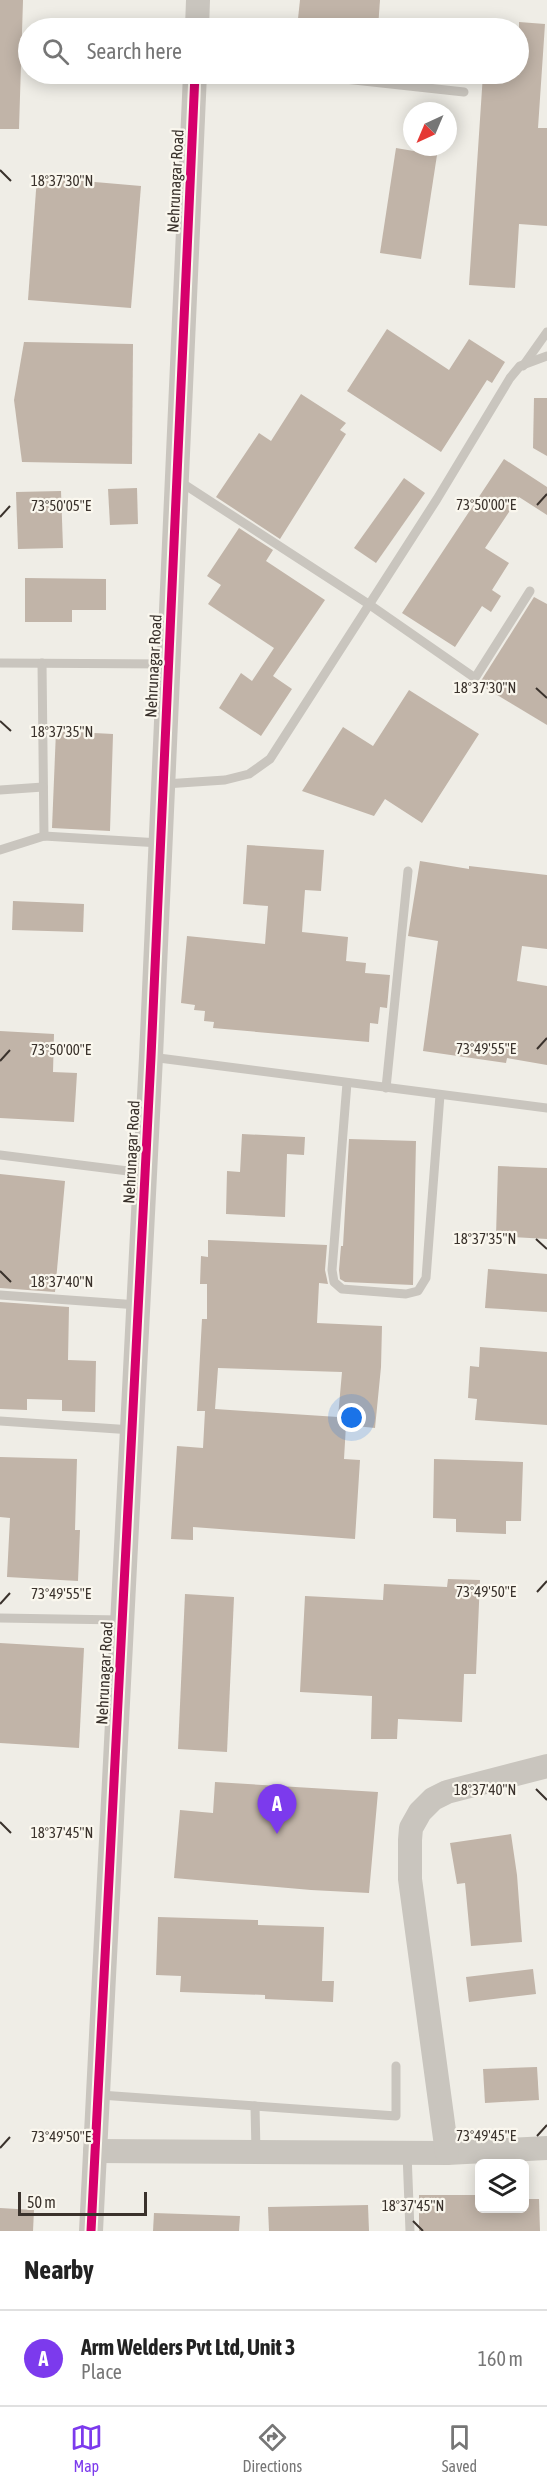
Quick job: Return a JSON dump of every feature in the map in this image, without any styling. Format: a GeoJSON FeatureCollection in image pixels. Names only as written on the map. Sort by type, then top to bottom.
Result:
{"type":"FeatureCollection","features":[{"type":"Feature","properties":{"kind":"street"},"geometry":{"type":"LineString","coordinates":[[197,18],[198,0]]}},
{"type":"Feature","properties":{"kind":"street","name":"Nehrunagar Road"},"geometry":{"type":"LineString","coordinates":[[90,2231],[151,1057],[195,84]]}},
{"type":"Feature","properties":{"kind":"street"},"geometry":{"type":"LineString","coordinates":[[447,2153],[410,1879],[411,1828],[420,1812],[433,1799],[447,1792],[547,1766]]}},
{"type":"Feature","properties":{"kind":"street"},"geometry":{"type":"LineString","coordinates":[[94,2151],[447,2153],[547,2148]]}},
{"type":"Feature","properties":{"kind":"lane"},"geometry":{"type":"LineString","coordinates":[[391,84],[464,92]]}},
{"type":"Feature","properties":{"kind":"lane"},"geometry":{"type":"LineString","coordinates":[[523,366],[547,332]]}},
{"type":"Feature","properties":{"kind":"lane"},"geometry":{"type":"LineString","coordinates":[[162,784],[225,780],[249,774],[270,759],[370,605],[506,384],[520,366],[547,356]]}},
{"type":"Feature","properties":{"kind":"lane"},"geometry":{"type":"LineString","coordinates":[[177,479],[370,605],[475,678],[530,591]]}},
{"type":"Feature","properties":{"kind":"lane"},"geometry":{"type":"LineString","coordinates":[[0,663],[168,664]]}},
{"type":"Feature","properties":{"kind":"lane"},"geometry":{"type":"LineString","coordinates":[[42,663],[44,837]]}},
{"type":"Feature","properties":{"kind":"lane"},"geometry":{"type":"LineString","coordinates":[[0,790],[44,787]]}},
{"type":"Feature","properties":{"kind":"lane"},"geometry":{"type":"LineString","coordinates":[[0,850],[44,837],[160,843]]}},
{"type":"Feature","properties":{"kind":"lane"},"geometry":{"type":"LineString","coordinates":[[386,1088],[408,871]]}},
{"type":"Feature","properties":{"kind":"lane"},"geometry":{"type":"LineString","coordinates":[[151,1057],[547,1108]]}},
{"type":"Feature","properties":{"kind":"lane"},"geometry":{"type":"LineString","coordinates":[[347,1083],[332,1270],[334,1282],[342,1289],[406,1294],[418,1291],[426,1278],[440,1095]]}},
{"type":"Feature","properties":{"kind":"lane"},"geometry":{"type":"LineString","coordinates":[[0,1155],[145,1173]]}},
{"type":"Feature","properties":{"kind":"lane"},"geometry":{"type":"LineString","coordinates":[[0,1295],[138,1305]]}},
{"type":"Feature","properties":{"kind":"lane"},"geometry":{"type":"LineString","coordinates":[[0,1421],[132,1430]]}},
{"type":"Feature","properties":{"kind":"lane"},"geometry":{"type":"LineString","coordinates":[[0,1618],[122,1620]]}},
{"type":"Feature","properties":{"kind":"lane"},"geometry":{"type":"LineString","coordinates":[[98,2095],[396,2116],[396,2066]]}},
{"type":"Feature","properties":{"kind":"lane"},"geometry":{"type":"LineString","coordinates":[[255,2106],[255,2152]]}},
{"type":"Feature","properties":{"kind":"lane"},"geometry":{"type":"LineString","coordinates":[[407,2153],[410,2231]]}},
{"type":"Feature","properties":{"kind":"building"},"geometry":{"type":"Polygon","coordinates":[[[0,0],[23,0],[22,18],[18,18],[18,84],[20,84],[19,129],[0,129],[0,0]]]}},
{"type":"Feature","properties":{"kind":"building"},"geometry":{"type":"Polygon","coordinates":[[[300,0],[380,0],[379,18],[298,18],[300,0]]]}},
{"type":"Feature","properties":{"kind":"building"},"geometry":{"type":"Polygon","coordinates":[[[529,23],[545,24],[538,128],[547,128],[547,226],[519,224],[515,288],[469,285],[482,84],[529,84],[529,23]]]}},
{"type":"Feature","properties":{"kind":"building"},"geometry":{"type":"Polygon","coordinates":[[[396,148],[403,149],[403,156],[437,156],[421,259],[380,253],[396,148]]]}},
{"type":"Feature","properties":{"kind":"building"},"geometry":{"type":"Polygon","coordinates":[[[37,177],[141,186],[131,308],[28,300],[37,177]]]}},
{"type":"Feature","properties":{"kind":"building"},"geometry":{"type":"Polygon","coordinates":[[[387,329],[449,370],[469,339],[505,362],[492,383],[487,380],[441,452],[347,391],[387,329]]]}},
{"type":"Feature","properties":{"kind":"building"},"geometry":{"type":"Polygon","coordinates":[[[24,342],[133,344],[132,464],[22,462],[14,400],[24,342]]]}},
{"type":"Feature","properties":{"kind":"building"},"geometry":{"type":"Polygon","coordinates":[[[301,394],[346,423],[340,430],[346,434],[280,539],[216,497],[259,433],[271,441],[301,394]]]}},
{"type":"Feature","properties":{"kind":"building"},"geometry":{"type":"Polygon","coordinates":[[[534,398],[547,398],[547,456],[533,448],[534,398]]]}},
{"type":"Feature","properties":{"kind":"building"},"geometry":{"type":"Polygon","coordinates":[[[504,459],[547,487],[547,515],[519,497],[485,548],[509,563],[492,590],[501,596],[491,612],[482,606],[455,647],[402,613],[504,459]]]}},
{"type":"Feature","properties":{"kind":"building"},"geometry":{"type":"Polygon","coordinates":[[[404,478],[425,493],[376,563],[354,548],[404,478]]]}},
{"type":"Feature","properties":{"kind":"building"},"geometry":{"type":"Polygon","coordinates":[[[137,488],[138,524],[110,525],[108,489],[137,488]]]}},
{"type":"Feature","properties":{"kind":"building"},"geometry":{"type":"Polygon","coordinates":[[[61,491],[63,548],[18,549],[16,492],[61,491]]]}},
{"type":"Feature","properties":{"kind":"building"},"geometry":{"type":"Polygon","coordinates":[[[239,528],[273,550],[266,561],[325,600],[273,676],[292,689],[261,736],[219,708],[241,673],[252,681],[274,648],[208,604],[221,585],[207,576],[239,528]]]}},
{"type":"Feature","properties":{"kind":"building"},"geometry":{"type":"Polygon","coordinates":[[[25,578],[106,579],[106,610],[72,610],[72,622],[25,622],[25,578]]]}},
{"type":"Feature","properties":{"kind":"building"},"geometry":{"type":"Polygon","coordinates":[[[534,597],[547,604],[547,725],[479,684],[534,597]]]}},
{"type":"Feature","properties":{"kind":"building"},"geometry":{"type":"Polygon","coordinates":[[[409,690],[479,734],[422,823],[385,799],[374,816],[302,791],[343,727],[373,746],[409,690]]]}},
{"type":"Feature","properties":{"kind":"building"},"geometry":{"type":"Polygon","coordinates":[[[56,731],[113,734],[110,831],[52,828],[56,731]]]}},
{"type":"Feature","properties":{"kind":"building"},"geometry":{"type":"Polygon","coordinates":[[[247,845],[324,850],[321,891],[305,890],[302,932],[348,937],[346,961],[366,963],[365,973],[390,975],[387,1008],[380,1007],[378,1024],[370,1023],[369,1042],[213,1028],[214,1022],[204,1021],[205,1011],[194,1010],[195,1005],[181,1003],[187,936],[265,944],[268,906],[243,904],[247,845]]]}},
{"type":"Feature","properties":{"kind":"building"},"geometry":{"type":"Polygon","coordinates":[[[420,861],[469,869],[469,866],[547,875],[547,949],[522,946],[517,981],[547,986],[547,1065],[507,1058],[506,1063],[423,1051],[438,941],[408,936],[420,861]]]}},
{"type":"Feature","properties":{"kind":"building"},"geometry":{"type":"Polygon","coordinates":[[[13,901],[84,904],[83,932],[12,930],[13,901]]]}},
{"type":"Feature","properties":{"kind":"building"},"geometry":{"type":"Polygon","coordinates":[[[0,1031],[54,1034],[53,1072],[77,1073],[74,1122],[0,1118],[0,1031]]]}},
{"type":"Feature","properties":{"kind":"building"},"geometry":{"type":"Polygon","coordinates":[[[242,1134],[305,1137],[304,1155],[287,1154],[285,1217],[226,1214],[227,1171],[240,1172],[242,1134]]]}},
{"type":"Feature","properties":{"kind":"building"},"geometry":{"type":"Polygon","coordinates":[[[349,1139],[416,1141],[413,1285],[345,1282],[340,1279],[349,1139]]]}},
{"type":"Feature","properties":{"kind":"building"},"geometry":{"type":"Polygon","coordinates":[[[498,1166],[547,1168],[547,1239],[496,1236],[498,1166]]]}},
{"type":"Feature","properties":{"kind":"building"},"geometry":{"type":"Polygon","coordinates":[[[0,1174],[65,1181],[55,1292],[0,1288],[0,1174]]]}},
{"type":"Feature","properties":{"kind":"building"},"geometry":{"type":"Polygon","coordinates":[[[208,1240],[327,1245],[325,1270],[328,1284],[319,1283],[317,1323],[382,1326],[381,1367],[375,1428],[346,1425],[344,1459],[360,1460],[355,1539],[193,1527],[193,1540],[171,1539],[177,1446],[203,1448],[205,1411],[197,1411],[202,1319],[207,1319],[207,1284],[200,1284],[201,1256],[208,1257],[208,1240]],[[218,1368],[215,1409],[338,1417],[342,1372],[218,1368]]]}},
{"type":"Feature","properties":{"kind":"building"},"geometry":{"type":"Polygon","coordinates":[[[488,1269],[547,1274],[547,1312],[485,1308],[488,1269]]]}},
{"type":"Feature","properties":{"kind":"building"},"geometry":{"type":"Polygon","coordinates":[[[0,1302],[69,1307],[68,1360],[96,1361],[95,1412],[62,1411],[62,1400],[27,1399],[27,1410],[0,1409],[0,1302]]]}},
{"type":"Feature","properties":{"kind":"building"},"geometry":{"type":"Polygon","coordinates":[[[480,1347],[547,1352],[547,1425],[475,1420],[477,1399],[468,1398],[470,1366],[479,1367],[480,1347]]]}},
{"type":"Feature","properties":{"kind":"building"},"geometry":{"type":"Polygon","coordinates":[[[0,1457],[77,1459],[75,1530],[80,1530],[78,1581],[7,1577],[10,1518],[0,1517],[0,1457]]]}},
{"type":"Feature","properties":{"kind":"building"},"geometry":{"type":"Polygon","coordinates":[[[434,1459],[523,1462],[521,1521],[506,1521],[506,1534],[456,1532],[456,1519],[433,1518],[434,1459]]]}},
{"type":"Feature","properties":{"kind":"building"},"geometry":{"type":"Polygon","coordinates":[[[448,1579],[480,1580],[476,1674],[464,1674],[462,1722],[398,1719],[397,1739],[371,1739],[372,1696],[300,1692],[305,1596],[383,1600],[384,1584],[447,1587],[448,1579]]]}},
{"type":"Feature","properties":{"kind":"building"},"geometry":{"type":"Polygon","coordinates":[[[185,1594],[234,1597],[227,1752],[178,1749],[185,1594]]]}},
{"type":"Feature","properties":{"kind":"building"},"geometry":{"type":"Polygon","coordinates":[[[0,1643],[84,1648],[79,1748],[0,1743],[0,1643]]]}},
{"type":"Feature","properties":{"kind":"building"},"geometry":{"type":"Polygon","coordinates":[[[215,1782],[378,1792],[369,1893],[174,1878],[180,1810],[213,1813],[215,1782]]]}},
{"type":"Feature","properties":{"kind":"building"},"geometry":{"type":"Polygon","coordinates":[[[511,1834],[517,1875],[522,1942],[471,1946],[465,1883],[457,1884],[450,1843],[511,1834]]]}},
{"type":"Feature","properties":{"kind":"building"},"geometry":{"type":"Polygon","coordinates":[[[158,1917],[258,1920],[258,1925],[324,1927],[322,1981],[334,1981],[333,2002],[265,1999],[265,1995],[180,1992],[181,1976],[156,1975],[158,1917]]]}},
{"type":"Feature","properties":{"kind":"building"},"geometry":{"type":"Polygon","coordinates":[[[533,1969],[536,1994],[469,2002],[466,1977],[533,1969]]]}},
{"type":"Feature","properties":{"kind":"building"},"geometry":{"type":"Polygon","coordinates":[[[537,2067],[539,2100],[485,2103],[483,2069],[537,2067]]]}},
{"type":"Feature","properties":{"kind":"building"},"geometry":{"type":"Polygon","coordinates":[[[419,2195],[475,2195],[475,2213],[529,2213],[529,2199],[539,2199],[540,2231],[419,2231],[419,2195]]]}},
{"type":"Feature","properties":{"kind":"building"},"geometry":{"type":"Polygon","coordinates":[[[368,2205],[369,2231],[269,2231],[268,2207],[368,2205]]]}},
{"type":"Feature","properties":{"kind":"building"},"geometry":{"type":"Polygon","coordinates":[[[0,2208],[34,2210],[33,2231],[0,2231],[0,2208]]]}},
{"type":"Feature","properties":{"kind":"building"},"geometry":{"type":"Polygon","coordinates":[[[154,2213],[240,2216],[239,2231],[153,2231],[154,2213]]]}},
{"type":"Feature","properties":{"kind":"cycle path"},"geometry":{"type":"LineString","coordinates":[[91,2231],[151,1057],[195,84]]}},
{"type":"Feature","properties":{"kind":"place","name":"Arm Welders Pvt Ltd, Unit 3"},"geometry":{"type":"Point","coordinates":[277,1834]}}]}
